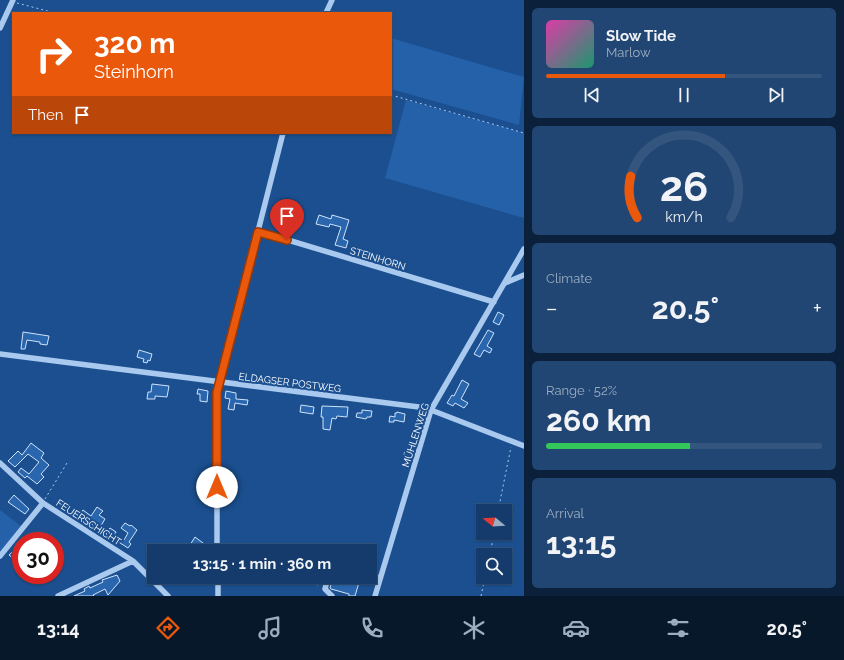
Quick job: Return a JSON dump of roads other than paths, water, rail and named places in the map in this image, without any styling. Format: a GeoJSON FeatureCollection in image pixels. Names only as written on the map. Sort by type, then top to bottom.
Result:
{"type":"FeatureCollection","features":[{"type":"Feature","properties":{"kind":"street"},"geometry":{"type":"LineString","coordinates":[[326,12],[332,0]]}},
{"type":"Feature","properties":{"kind":"street"},"geometry":{"type":"LineString","coordinates":[[0,28],[12,1]]}},
{"type":"Feature","properties":{"kind":"street"},"geometry":{"type":"LineString","coordinates":[[218,544],[217,392],[283,134]]}},
{"type":"Feature","properties":{"kind":"street","name":"STEINHORN"},"geometry":{"type":"LineString","coordinates":[[258,232],[494,302]]}},
{"type":"Feature","properties":{"kind":"street","name":"MÜHLENWEG"},"geometry":{"type":"LineString","coordinates":[[375,596],[431,410],[524,250]]}},
{"type":"Feature","properties":{"kind":"street"},"geometry":{"type":"LineString","coordinates":[[505,283],[524,275]]}},
{"type":"Feature","properties":{"kind":"street","name":"ELDAGSER POSTWEG"},"geometry":{"type":"LineString","coordinates":[[0,354],[419,407],[431,410],[524,446]]}},
{"type":"Feature","properties":{"kind":"street","name":"FEUERSCHICHT"},"geometry":{"type":"LineString","coordinates":[[0,463],[43,503],[133,561],[168,596]]}},
{"type":"Feature","properties":{"kind":"street"},"geometry":{"type":"LineString","coordinates":[[0,556],[43,503]]}},
{"type":"Feature","properties":{"kind":"street"},"geometry":{"type":"LineString","coordinates":[[58,596],[133,561]]}},
{"type":"Feature","properties":{"kind":"street"},"geometry":{"type":"LineString","coordinates":[[218,584],[218,596]]}},
{"type":"Feature","properties":{"kind":"street"},"geometry":{"type":"LineString","coordinates":[[326,584],[325,589],[332,596]]}}]}
